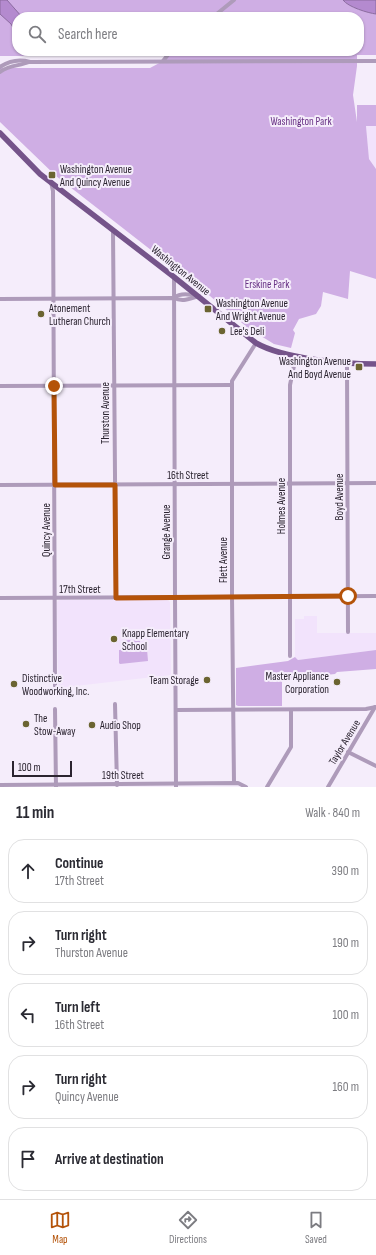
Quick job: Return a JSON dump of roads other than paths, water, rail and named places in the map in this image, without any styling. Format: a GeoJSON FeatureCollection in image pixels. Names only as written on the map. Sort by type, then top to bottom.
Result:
{"type":"FeatureCollection","features":[{"type":"Feature","properties":{"kind":"main road","name":"Washington Avenue"},"geometry":{"type":"LineString","coordinates":[[0,133],[40,174],[113,229],[256,343],[272,350],[296,356],[347,363],[376,364]]}},
{"type":"Feature","properties":{"kind":"street"},"geometry":{"type":"LineString","coordinates":[[219,12],[234,0]]}},
{"type":"Feature","properties":{"kind":"street"},"geometry":{"type":"LineString","coordinates":[[163,61],[167,56]]}},
{"type":"Feature","properties":{"kind":"street"},"geometry":{"type":"LineString","coordinates":[[0,67],[22,60],[30,62],[376,61]]}},
{"type":"Feature","properties":{"kind":"street"},"geometry":{"type":"LineString","coordinates":[[0,72],[14,65],[22,65],[30,62]]}},
{"type":"Feature","properties":{"kind":"street","name":"Quincy Avenue"},"geometry":{"type":"LineString","coordinates":[[51,182],[53,191],[54,298],[56,598],[55,686]]}},
{"type":"Feature","properties":{"kind":"street","name":"Thurston Avenue"},"geometry":{"type":"LineString","coordinates":[[113,229],[116,598]]}},
{"type":"Feature","properties":{"kind":"street","name":"Grange Avenue"},"geometry":{"type":"LineString","coordinates":[[174,277],[174,596],[176,785]]}},
{"type":"Feature","properties":{"kind":"street"},"geometry":{"type":"LineString","coordinates":[[0,299],[174,298],[177,295],[190,294],[198,296]]}},
{"type":"Feature","properties":{"kind":"street","name":"Flett Avenue"},"geometry":{"type":"LineString","coordinates":[[234,783],[232,381],[256,343]]}},
{"type":"Feature","properties":{"kind":"street","name":"Holmes Avenue"},"geometry":{"type":"LineString","coordinates":[[290,656],[290,384],[296,356]]}},
{"type":"Feature","properties":{"kind":"street","name":"Boyd Avenue"},"geometry":{"type":"LineString","coordinates":[[347,363],[348,632]]}},
{"type":"Feature","properties":{"kind":"street"},"geometry":{"type":"LineString","coordinates":[[0,386],[232,385]]}},
{"type":"Feature","properties":{"kind":"street","name":"16th Street"},"geometry":{"type":"LineString","coordinates":[[0,485],[376,483]]}},
{"type":"Feature","properties":{"kind":"street","name":"17th Street"},"geometry":{"type":"LineString","coordinates":[[0,598],[376,596]]}},
{"type":"Feature","properties":{"kind":"street"},"geometry":{"type":"LineString","coordinates":[[115,704],[117,786]]}},
{"type":"Feature","properties":{"kind":"street"},"geometry":{"type":"LineString","coordinates":[[176,710],[366,709],[376,707]]}},
{"type":"Feature","properties":{"kind":"street","name":"Taylor Avenue"},"geometry":{"type":"LineString","coordinates":[[328,787],[376,707]]}},
{"type":"Feature","properties":{"kind":"street"},"geometry":{"type":"LineString","coordinates":[[55,709],[56,786]]}},
{"type":"Feature","properties":{"kind":"street"},"geometry":{"type":"LineString","coordinates":[[268,787],[291,747],[291,710]]}},
{"type":"Feature","properties":{"kind":"street"},"geometry":{"type":"LineString","coordinates":[[348,752],[376,766]]}},
{"type":"Feature","properties":{"kind":"street","name":"19th Street"},"geometry":{"type":"LineString","coordinates":[[0,785],[117,786],[238,783],[246,787]]}},
{"type":"Feature","properties":{"kind":"place","name":"Washington Avenue And Quincy Avenue"},"geometry":{"type":"Point","coordinates":[52,175]}},
{"type":"Feature","properties":{"kind":"place","name":"Washington Avenue And Wright Avenue"},"geometry":{"type":"Point","coordinates":[208,309]}},
{"type":"Feature","properties":{"kind":"place","name":"Atonement Lutheran Church"},"geometry":{"type":"Point","coordinates":[41,314]}},
{"type":"Feature","properties":{"kind":"place","name":"Lee's Deli"},"geometry":{"type":"Point","coordinates":[222,331]}},
{"type":"Feature","properties":{"kind":"place","name":"Washington Avenue And Boyd Avenue"},"geometry":{"type":"Point","coordinates":[359,367]}},
{"type":"Feature","properties":{"kind":"place","name":"Knapp Elementary School"},"geometry":{"type":"Point","coordinates":[114,639]}},
{"type":"Feature","properties":{"kind":"place","name":"Team Storage"},"geometry":{"type":"Point","coordinates":[207,680]}},
{"type":"Feature","properties":{"kind":"place","name":"Master Appliance Corporation"},"geometry":{"type":"Point","coordinates":[337,682]}},
{"type":"Feature","properties":{"kind":"place","name":"Distinctive Woodworking, Inc."},"geometry":{"type":"Point","coordinates":[14,684]}},
{"type":"Feature","properties":{"kind":"place","name":"The Stow-Away"},"geometry":{"type":"Point","coordinates":[26,724]}},
{"type":"Feature","properties":{"kind":"place","name":"Audio Shop"},"geometry":{"type":"Point","coordinates":[92,725]}},
{"type":"Feature","properties":{"kind":"park label","name":"Washington Park"},"geometry":{"type":"Point","coordinates":[301,121]}},
{"type":"Feature","properties":{"kind":"park label","name":"Erskine Park"},"geometry":{"type":"Point","coordinates":[267,284]}}]}
